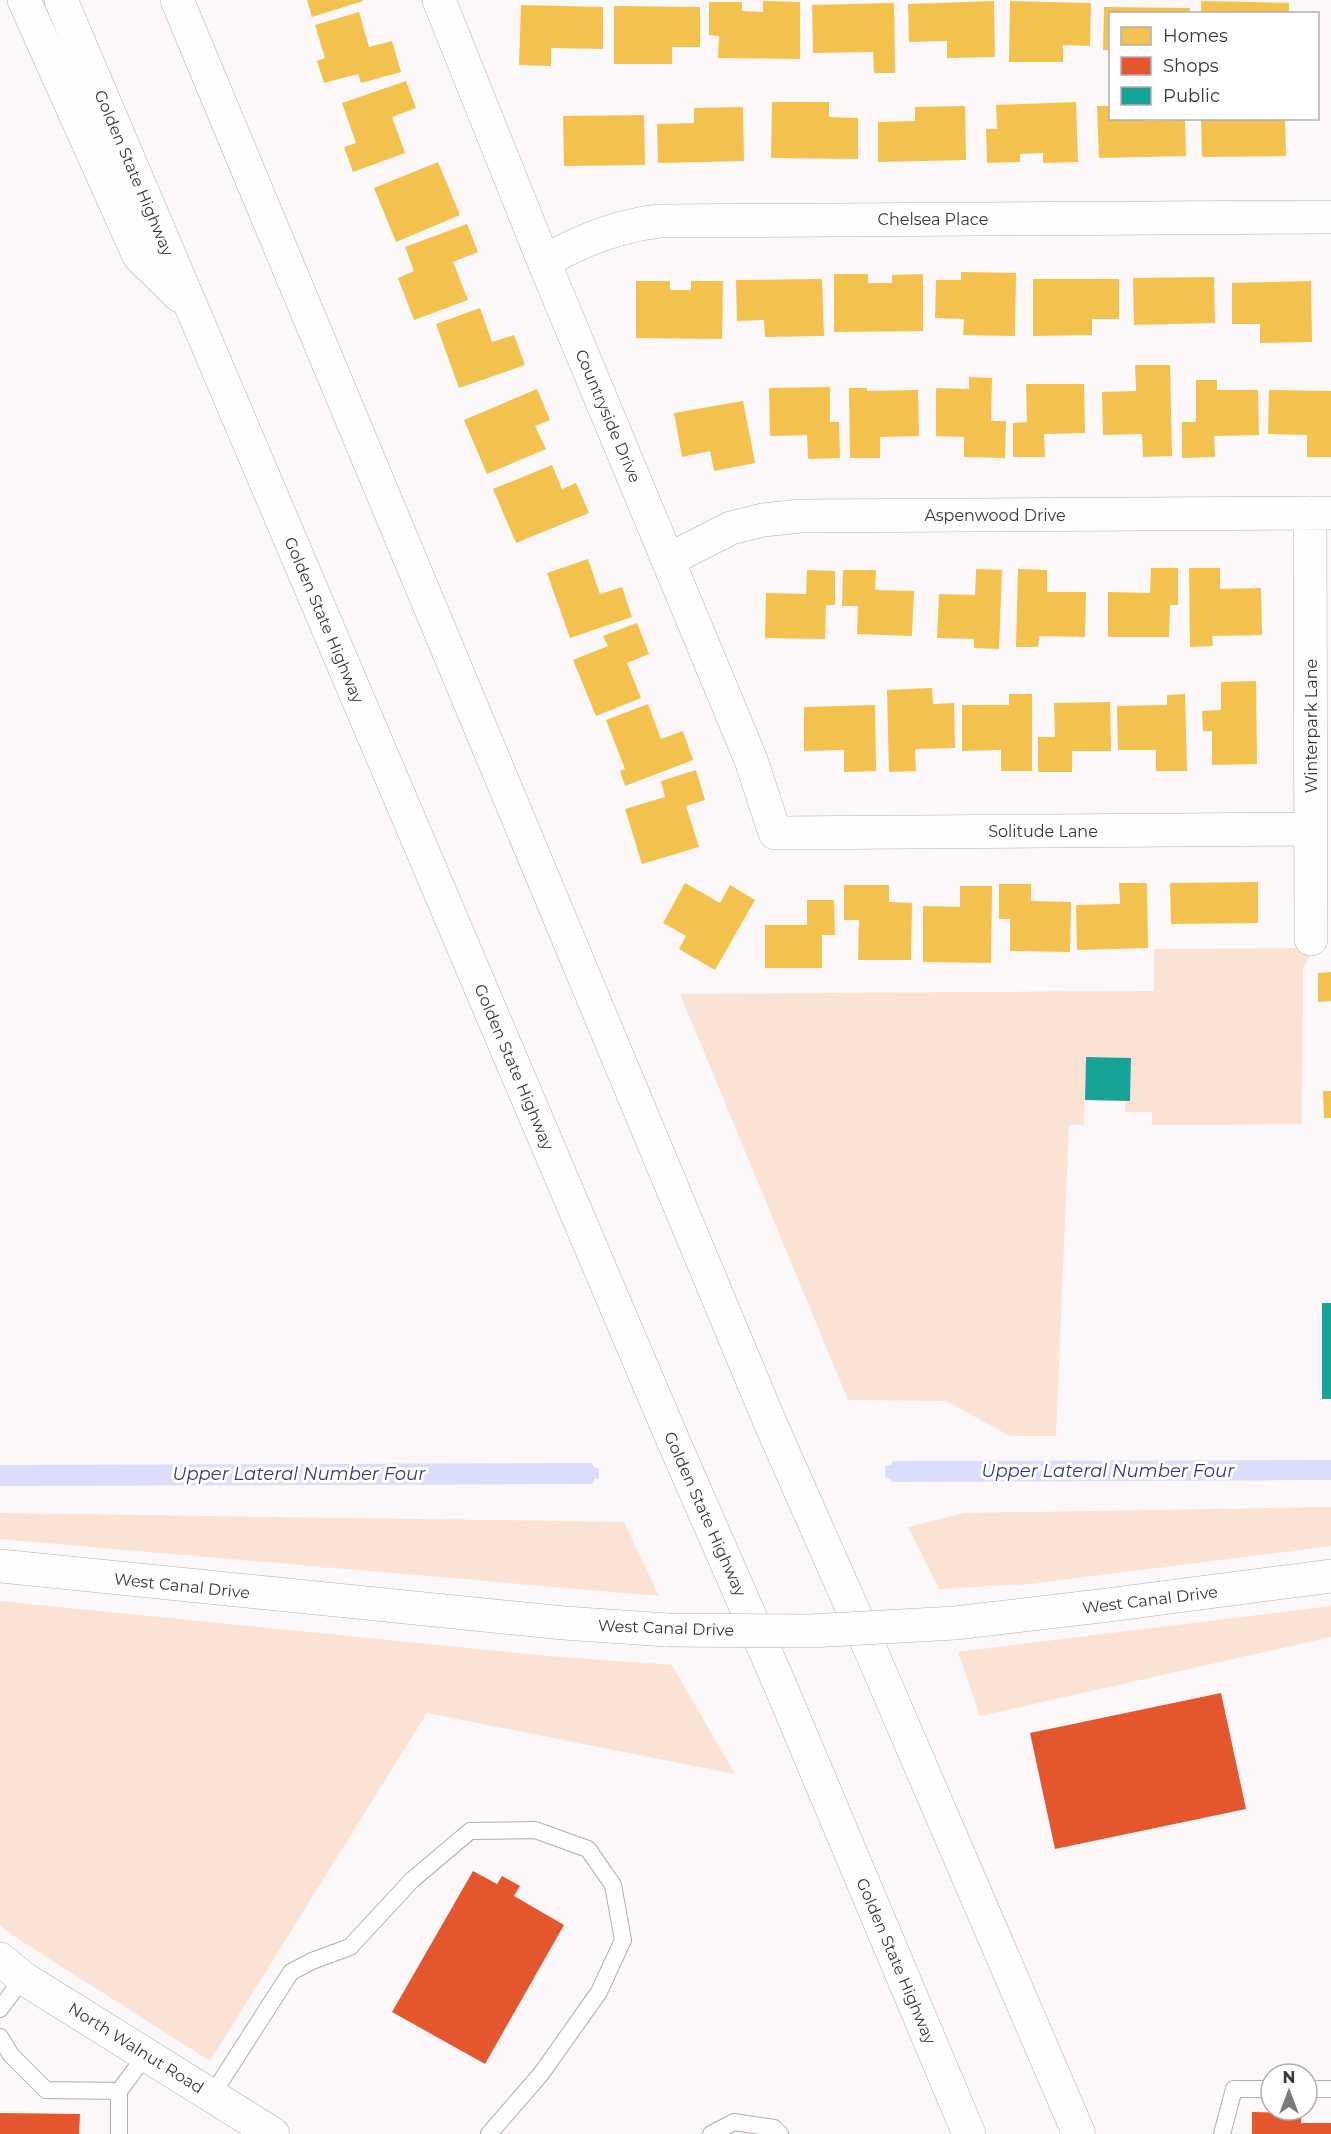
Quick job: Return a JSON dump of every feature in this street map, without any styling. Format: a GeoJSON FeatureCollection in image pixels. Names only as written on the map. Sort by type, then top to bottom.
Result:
{"type":"FeatureCollection","features":[{"type":"Feature","properties":{"kind":"main road"},"geometry":{"type":"LineString","coordinates":[[24,0],[139,256],[192,308]]}},
{"type":"Feature","properties":{"kind":"main road","name":"Golden State Highway"},"geometry":{"type":"LineString","coordinates":[[61,0],[672,1438],[780,1685],[969,2134]]}},
{"type":"Feature","properties":{"kind":"main road"},"geometry":{"type":"LineString","coordinates":[[177,0],[769,1420],[1079,2134]]}},
{"type":"Feature","properties":{"kind":"main road","name":"Countryside Drive"},"geometry":{"type":"LineString","coordinates":[[439,0],[544,261],[751,760],[775,833]]}},
{"type":"Feature","properties":{"kind":"main road","name":"Chelsea Place"},"geometry":{"type":"LineString","coordinates":[[544,261],[601,233],[659,221],[1331,217]]}},
{"type":"Feature","properties":{"kind":"main road","name":"Aspenwood Drive"},"geometry":{"type":"LineString","coordinates":[[668,560],[731,528],[764,520],[800,516],[1321,513]]}},
{"type":"Feature","properties":{"kind":"main road","name":"Winterpark Lane"},"geometry":{"type":"LineString","coordinates":[[1311,939],[1311,829],[1321,513]]}},
{"type":"Feature","properties":{"kind":"main road","name":"Solitude Lane"},"geometry":{"type":"LineString","coordinates":[[775,833],[1311,829]]}},
{"type":"Feature","properties":{"kind":"main road","name":"West Canal Drive"},"geometry":{"type":"LineString","coordinates":[[0,1566],[541,1621],[667,1630],[810,1631],[955,1623],[1331,1576]]}},
{"type":"Feature","properties":{"kind":"main road","name":"North Walnut Road"},"geometry":{"type":"LineString","coordinates":[[12,1969],[273,2134]]}},
{"type":"Feature","properties":{"kind":"lane"},"geometry":{"type":"LineString","coordinates":[[212,2095],[291,1972],[312,1960],[350,1947],[412,1880],[470,1831],[535,1830],[588,1849],[613,1885],[623,1940],[599,1992],[541,2074],[489,2134]]}},
{"type":"Feature","properties":{"kind":"lane"},"geometry":{"type":"LineString","coordinates":[[0,2008],[12,1969]]}},
{"type":"Feature","properties":{"kind":"lane"},"geometry":{"type":"LineString","coordinates":[[0,2037],[6,2054],[46,2090],[119,2091]]}},
{"type":"Feature","properties":{"kind":"lane"},"geometry":{"type":"LineString","coordinates":[[119,2134],[119,2091],[146,2055]]}},
{"type":"Feature","properties":{"kind":"lane"},"geometry":{"type":"LineString","coordinates":[[1222,2134],[1234,2089],[1259,2089]]}},
{"type":"Feature","properties":{"kind":"lane"},"geometry":{"type":"LineString","coordinates":[[711,2134],[734,2122],[774,2128],[780,2134]]}},
{"type":"Feature","properties":{"kind":"shaded area"},"geometry":{"type":"Polygon","coordinates":[[[1314,948],[1303,969],[1302,1124],[1152,1125],[1152,1112],[1125,1112],[1125,1101],[1130,1100],[1131,1058],[1086,1057],[1084,1125],[1069,1125],[1056,1436],[1010,1436],[946,1401],[848,1400],[680,994],[1154,991],[1154,949],[1314,948]]]}},
{"type":"Feature","properties":{"kind":"shaded area"},"geometry":{"type":"Polygon","coordinates":[[[1331,1507],[1331,1546],[1029,1584],[939,1589],[908,1527],[964,1513],[1331,1507]]]}},
{"type":"Feature","properties":{"kind":"shaded area"},"geometry":{"type":"Polygon","coordinates":[[[0,1513],[624,1522],[659,1596],[0,1539],[0,1513]]]}},
{"type":"Feature","properties":{"kind":"shaded area"},"geometry":{"type":"Polygon","coordinates":[[[0,1601],[548,1656],[672,1665],[735,1774],[427,1713],[210,2061],[12,1935],[0,1925],[0,1601]]]}},
{"type":"Feature","properties":{"kind":"shaded area"},"geometry":{"type":"Polygon","coordinates":[[[1331,1606],[1331,1637],[980,1716],[958,1652],[1331,1606]]]}},
{"type":"Feature","properties":{"kind":"water","name":"Upper Lateral Number Four"},"geometry":{"type":"Polygon","coordinates":[[[1331,1460],[1331,1480],[892,1482],[885,1477],[885,1466],[891,1465],[893,1461],[1331,1460]]]}},
{"type":"Feature","properties":{"kind":"water","name":"Upper Lateral Number Four"},"geometry":{"type":"Polygon","coordinates":[[[591,1463],[595,1468],[599,1468],[599,1479],[595,1479],[592,1484],[0,1486],[0,1465],[591,1463]]]}},
{"type":"Feature","properties":{"kind":"building: Homes"},"geometry":{"type":"Polygon","coordinates":[[[307,0],[363,0],[363,1],[312,17],[307,0]]]}},
{"type":"Feature","properties":{"kind":"building: Homes"},"geometry":{"type":"Polygon","coordinates":[[[763,1],[800,2],[800,59],[718,58],[719,36],[709,35],[709,2],[742,2],[742,11],[763,12],[763,1]]]}},
{"type":"Feature","properties":{"kind":"building: Homes"},"geometry":{"type":"Polygon","coordinates":[[[994,1],[995,57],[947,58],[947,41],[909,42],[908,4],[994,1]]]}},
{"type":"Feature","properties":{"kind":"building: Homes"},"geometry":{"type":"Polygon","coordinates":[[[1010,1],[1091,3],[1090,46],[1063,45],[1063,62],[1009,62],[1010,1]]]}},
{"type":"Feature","properties":{"kind":"building: Homes"},"geometry":{"type":"Polygon","coordinates":[[[1201,1],[1289,3],[1289,12],[1201,12],[1201,1]]]}},
{"type":"Feature","properties":{"kind":"building: Homes"},"geometry":{"type":"Polygon","coordinates":[[[894,3],[895,73],[874,73],[873,52],[813,53],[812,5],[894,3]]]}},
{"type":"Feature","properties":{"kind":"building: Homes"},"geometry":{"type":"Polygon","coordinates":[[[521,5],[603,7],[603,49],[551,48],[551,66],[519,65],[521,5]]]}},
{"type":"Feature","properties":{"kind":"building: Homes"},"geometry":{"type":"Polygon","coordinates":[[[614,6],[700,7],[700,47],[672,47],[672,64],[614,64],[614,6]]]}},
{"type":"Feature","properties":{"kind":"building: Homes"},"geometry":{"type":"Polygon","coordinates":[[[1104,7],[1190,8],[1190,12],[1109,12],[1109,50],[1103,50],[1104,7]]]}},
{"type":"Feature","properties":{"kind":"building: Homes"},"geometry":{"type":"Polygon","coordinates":[[[359,12],[369,47],[392,41],[401,72],[361,83],[358,74],[324,83],[317,61],[325,58],[315,25],[359,12]]]}},
{"type":"Feature","properties":{"kind":"building: Homes"},"geometry":{"type":"Polygon","coordinates":[[[406,81],[416,108],[392,117],[405,153],[353,172],[344,147],[356,143],[342,103],[406,81]]]}},
{"type":"Feature","properties":{"kind":"building: Homes"},"geometry":{"type":"Polygon","coordinates":[[[772,102],[829,102],[829,117],[858,118],[858,159],[771,158],[772,102]]]}},
{"type":"Feature","properties":{"kind":"building: Homes"},"geometry":{"type":"Polygon","coordinates":[[[1076,102],[1078,162],[1043,163],[1043,153],[1020,154],[1020,162],[987,163],[986,129],[997,129],[996,105],[1076,102]]]}},
{"type":"Feature","properties":{"kind":"building: Homes"},"geometry":{"type":"Polygon","coordinates":[[[965,106],[966,160],[878,162],[878,122],[915,121],[915,107],[965,106]]]}},
{"type":"Feature","properties":{"kind":"building: Homes"},"geometry":{"type":"Polygon","coordinates":[[[1097,106],[1109,106],[1109,120],[1185,120],[1186,156],[1099,158],[1097,106]]]}},
{"type":"Feature","properties":{"kind":"building: Homes"},"geometry":{"type":"Polygon","coordinates":[[[743,107],[744,161],[658,163],[657,124],[694,123],[694,108],[743,107]]]}},
{"type":"Feature","properties":{"kind":"building: Homes"},"geometry":{"type":"Polygon","coordinates":[[[644,115],[645,165],[564,166],[563,116],[644,115]]]}},
{"type":"Feature","properties":{"kind":"building: Homes"},"geometry":{"type":"Polygon","coordinates":[[[1201,120],[1285,120],[1286,156],[1202,157],[1201,120]]]}},
{"type":"Feature","properties":{"kind":"building: Homes"},"geometry":{"type":"Polygon","coordinates":[[[438,162],[460,215],[396,242],[374,188],[438,162]]]}},
{"type":"Feature","properties":{"kind":"building: Homes"},"geometry":{"type":"Polygon","coordinates":[[[467,224],[478,252],[453,262],[468,300],[414,320],[398,278],[414,271],[405,247],[467,224]]]}},
{"type":"Feature","properties":{"kind":"building: Homes"},"geometry":{"type":"Polygon","coordinates":[[[961,272],[1016,273],[1015,336],[963,335],[964,319],[935,318],[936,280],[961,280],[961,272]]]}},
{"type":"Feature","properties":{"kind":"building: Homes"},"geometry":{"type":"Polygon","coordinates":[[[834,274],[868,274],[868,283],[892,283],[892,275],[923,274],[923,331],[834,332],[834,274]]]}},
{"type":"Feature","properties":{"kind":"building: Homes"},"geometry":{"type":"Polygon","coordinates":[[[1214,277],[1215,323],[1134,325],[1133,278],[1214,277]]]}},
{"type":"Feature","properties":{"kind":"building: Homes"},"geometry":{"type":"Polygon","coordinates":[[[822,279],[824,336],[765,337],[764,320],[737,321],[736,280],[822,279]]]}},
{"type":"Feature","properties":{"kind":"building: Homes"},"geometry":{"type":"Polygon","coordinates":[[[1033,279],[1119,279],[1119,319],[1092,319],[1092,335],[1033,336],[1033,279]]]}},
{"type":"Feature","properties":{"kind":"building: Homes"},"geometry":{"type":"Polygon","coordinates":[[[636,281],[670,281],[670,290],[691,290],[691,281],[723,281],[722,339],[636,338],[636,281]]]}},
{"type":"Feature","properties":{"kind":"building: Homes"},"geometry":{"type":"Polygon","coordinates":[[[1311,281],[1312,342],[1260,343],[1260,324],[1232,324],[1232,283],[1311,281]]]}},
{"type":"Feature","properties":{"kind":"building: Homes"},"geometry":{"type":"Polygon","coordinates":[[[480,308],[492,342],[514,335],[525,365],[459,388],[436,324],[480,308]]]}},
{"type":"Feature","properties":{"kind":"building: Homes"},"geometry":{"type":"Polygon","coordinates":[[[1135,365],[1170,365],[1172,456],[1143,457],[1142,434],[1103,435],[1102,392],[1136,391],[1135,365]]]}},
{"type":"Feature","properties":{"kind":"building: Homes"},"geometry":{"type":"Polygon","coordinates":[[[969,377],[992,378],[991,421],[1006,421],[1005,458],[964,457],[964,437],[936,436],[936,388],[969,389],[969,377]]]}},
{"type":"Feature","properties":{"kind":"building: Homes"},"geometry":{"type":"Polygon","coordinates":[[[1196,380],[1217,380],[1217,390],[1258,390],[1259,435],[1214,436],[1215,457],[1182,458],[1182,422],[1196,422],[1196,380]]]}},
{"type":"Feature","properties":{"kind":"building: Homes"},"geometry":{"type":"Polygon","coordinates":[[[1026,384],[1084,384],[1085,433],[1044,434],[1045,457],[1013,457],[1013,423],[1027,422],[1026,384]]]}},
{"type":"Feature","properties":{"kind":"building: Homes"},"geometry":{"type":"Polygon","coordinates":[[[830,387],[830,422],[839,422],[840,458],[808,459],[807,435],[770,436],[769,388],[830,387]]]}},
{"type":"Feature","properties":{"kind":"building: Homes"},"geometry":{"type":"Polygon","coordinates":[[[849,388],[867,388],[867,391],[918,390],[919,436],[880,437],[880,458],[850,458],[849,388]]]}},
{"type":"Feature","properties":{"kind":"building: Homes"},"geometry":{"type":"Polygon","coordinates":[[[537,389],[550,420],[535,426],[546,449],[487,474],[464,420],[537,389]]]}},
{"type":"Feature","properties":{"kind":"building: Homes"},"geometry":{"type":"Polygon","coordinates":[[[1269,390],[1331,391],[1331,457],[1307,457],[1307,435],[1268,434],[1269,390]]]}},
{"type":"Feature","properties":{"kind":"building: Homes"},"geometry":{"type":"Polygon","coordinates":[[[743,401],[755,463],[714,471],[710,451],[682,457],[674,413],[743,401]]]}},
{"type":"Feature","properties":{"kind":"building: Homes"},"geometry":{"type":"Polygon","coordinates":[[[552,465],[562,489],[576,483],[589,513],[516,543],[493,489],[552,465]]]}},
{"type":"Feature","properties":{"kind":"building: Homes"},"geometry":{"type":"Polygon","coordinates":[[[588,559],[600,594],[622,587],[632,617],[570,638],[547,573],[588,559]]]}},
{"type":"Feature","properties":{"kind":"building: Homes"},"geometry":{"type":"Polygon","coordinates":[[[1151,568],[1178,568],[1178,605],[1170,605],[1169,637],[1108,637],[1108,592],[1150,593],[1151,568]]]}},
{"type":"Feature","properties":{"kind":"building: Homes"},"geometry":{"type":"Polygon","coordinates":[[[1189,568],[1220,568],[1220,589],[1261,588],[1262,635],[1212,636],[1213,646],[1190,647],[1189,568]]]}},
{"type":"Feature","properties":{"kind":"building: Homes"},"geometry":{"type":"Polygon","coordinates":[[[976,569],[1002,570],[999,649],[974,648],[974,639],[937,638],[939,594],[975,595],[976,569]]]}},
{"type":"Feature","properties":{"kind":"building: Homes"},"geometry":{"type":"Polygon","coordinates":[[[1018,569],[1047,570],[1047,592],[1086,592],[1085,637],[1039,636],[1038,647],[1016,647],[1018,569]]]}},
{"type":"Feature","properties":{"kind":"building: Homes"},"geometry":{"type":"Polygon","coordinates":[[[807,570],[835,571],[835,605],[826,605],[825,639],[765,638],[766,593],[806,594],[807,570]]]}},
{"type":"Feature","properties":{"kind":"building: Homes"},"geometry":{"type":"Polygon","coordinates":[[[843,570],[876,570],[875,590],[914,591],[912,636],[857,634],[858,606],[842,606],[843,570]]]}},
{"type":"Feature","properties":{"kind":"building: Homes"},"geometry":{"type":"Polygon","coordinates":[[[637,623],[649,654],[627,663],[641,698],[596,716],[573,660],[608,646],[603,636],[637,623]]]}},
{"type":"Feature","properties":{"kind":"building: Homes"},"geometry":{"type":"Polygon","coordinates":[[[1256,681],[1257,764],[1212,765],[1212,731],[1203,731],[1202,711],[1221,710],[1221,682],[1256,681]]]}},
{"type":"Feature","properties":{"kind":"building: Homes"},"geometry":{"type":"Polygon","coordinates":[[[932,688],[933,704],[954,703],[955,748],[915,749],[916,771],[889,772],[887,690],[932,688]]]}},
{"type":"Feature","properties":{"kind":"building: Homes"},"geometry":{"type":"Polygon","coordinates":[[[1009,694],[1032,694],[1032,771],[1001,771],[1001,750],[962,751],[962,705],[1009,705],[1009,694]]]}},
{"type":"Feature","properties":{"kind":"building: Homes"},"geometry":{"type":"Polygon","coordinates":[[[1185,694],[1187,771],[1156,771],[1156,750],[1118,750],[1117,706],[1167,705],[1167,695],[1185,694]]]}},
{"type":"Feature","properties":{"kind":"building: Homes"},"geometry":{"type":"Polygon","coordinates":[[[1110,702],[1111,751],[1072,751],[1072,772],[1038,772],[1038,737],[1055,737],[1054,703],[1110,702]]]}},
{"type":"Feature","properties":{"kind":"building: Homes"},"geometry":{"type":"Polygon","coordinates":[[[648,704],[661,739],[683,731],[693,760],[625,786],[620,771],[625,769],[606,720],[648,704]]]}},
{"type":"Feature","properties":{"kind":"building: Homes"},"geometry":{"type":"Polygon","coordinates":[[[875,705],[876,771],[844,772],[844,750],[804,751],[804,707],[875,705]]]}},
{"type":"Feature","properties":{"kind":"building: Homes"},"geometry":{"type":"Polygon","coordinates":[[[696,770],[705,800],[686,806],[699,847],[642,864],[625,809],[665,797],[661,781],[696,770]]]}},
{"type":"Feature","properties":{"kind":"building: Homes"},"geometry":{"type":"Polygon","coordinates":[[[1258,882],[1258,923],[1171,924],[1170,883],[1258,882]]]}},
{"type":"Feature","properties":{"kind":"building: Homes"},"geometry":{"type":"Polygon","coordinates":[[[685,883],[720,903],[730,885],[755,900],[715,970],[679,949],[686,936],[663,923],[685,883]]]}},
{"type":"Feature","properties":{"kind":"building: Homes"},"geometry":{"type":"Polygon","coordinates":[[[1119,883],[1147,883],[1148,948],[1077,950],[1076,905],[1120,904],[1119,883]]]}},
{"type":"Feature","properties":{"kind":"building: Homes"},"geometry":{"type":"Polygon","coordinates":[[[999,884],[1031,884],[1031,901],[1071,902],[1070,952],[1010,951],[1010,919],[999,919],[999,884]]]}},
{"type":"Feature","properties":{"kind":"building: Homes"},"geometry":{"type":"Polygon","coordinates":[[[844,885],[889,885],[889,902],[912,903],[911,960],[858,960],[859,920],[844,920],[844,885]]]}},
{"type":"Feature","properties":{"kind":"building: Homes"},"geometry":{"type":"Polygon","coordinates":[[[960,886],[992,886],[991,963],[923,962],[923,906],[960,907],[960,886]]]}},
{"type":"Feature","properties":{"kind":"building: Homes"},"geometry":{"type":"Polygon","coordinates":[[[807,900],[834,900],[835,935],[822,935],[822,968],[765,968],[765,925],[807,925],[807,900]]]}},
{"type":"Feature","properties":{"kind":"building: Homes"},"geometry":{"type":"Polygon","coordinates":[[[1331,972],[1331,1001],[1318,1002],[1318,973],[1331,972]]]}},
{"type":"Feature","properties":{"kind":"building: Homes"},"geometry":{"type":"Polygon","coordinates":[[[1323,1091],[1331,1091],[1331,1118],[1324,1118],[1323,1091]]]}},
{"type":"Feature","properties":{"kind":"building: Shops"},"geometry":{"type":"Polygon","coordinates":[[[1221,1693],[1246,1809],[1055,1849],[1030,1733],[1221,1693]]]}},
{"type":"Feature","properties":{"kind":"building: Shops"},"geometry":{"type":"Polygon","coordinates":[[[473,1871],[497,1884],[502,1876],[520,1886],[514,1896],[564,1925],[485,2064],[392,2012],[473,1871]]]}},
{"type":"Feature","properties":{"kind":"building: Shops"},"geometry":{"type":"Polygon","coordinates":[[[1252,2112],[1259,2112],[1259,2122],[1331,2123],[1331,2134],[1252,2134],[1252,2112]]]}},
{"type":"Feature","properties":{"kind":"building: Shops"},"geometry":{"type":"Polygon","coordinates":[[[0,2113],[80,2114],[79,2134],[0,2134],[0,2113]]]}},
{"type":"Feature","properties":{"kind":"building: Public"},"geometry":{"type":"Polygon","coordinates":[[[1086,1057],[1131,1058],[1130,1101],[1085,1100],[1086,1057]]]}},
{"type":"Feature","properties":{"kind":"building: Public"},"geometry":{"type":"Polygon","coordinates":[[[1322,1303],[1331,1303],[1331,1399],[1322,1399],[1322,1303]]]}}]}
